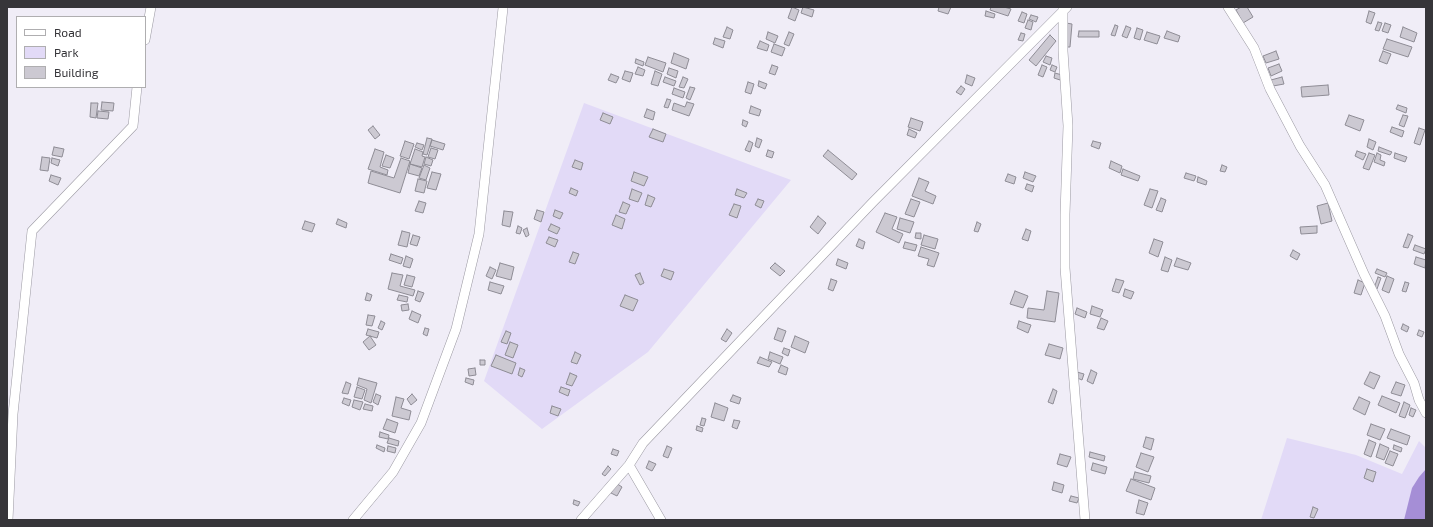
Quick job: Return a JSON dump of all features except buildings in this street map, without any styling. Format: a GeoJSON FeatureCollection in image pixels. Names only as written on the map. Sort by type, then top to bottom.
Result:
{"type":"FeatureCollection","features":[{"type":"Feature","properties":{"kind":"street"},"geometry":{"type":"LineString","coordinates":[[146,34],[151,7]]}},
{"type":"Feature","properties":{"kind":"street"},"geometry":{"type":"LineString","coordinates":[[1228,7],[1254,48],[1270,89],[1300,146],[1325,185],[1364,274],[1385,316],[1399,354],[1414,383],[1419,400],[1426,413]]}},
{"type":"Feature","properties":{"kind":"street"},"geometry":{"type":"LineString","coordinates":[[353,520],[393,472],[421,423],[456,329],[479,234],[502,8]]}},
{"type":"Feature","properties":{"kind":"street"},"geometry":{"type":"LineString","coordinates":[[581,520],[630,465],[643,443],[835,242],[1065,8]]}},
{"type":"Feature","properties":{"kind":"street"},"geometry":{"type":"LineString","coordinates":[[1065,8],[1063,51],[1068,126],[1065,268],[1084,520]]}},
{"type":"Feature","properties":{"kind":"street"},"geometry":{"type":"LineString","coordinates":[[8,520],[13,414],[32,231],[133,126],[137,88]]}},
{"type":"Feature","properties":{"kind":"street"},"geometry":{"type":"LineString","coordinates":[[630,465],[661,520]]}},
{"type":"Feature","properties":{"kind":"green space"},"geometry":{"type":"Polygon","coordinates":[[[584,103],[791,180],[648,352],[542,429],[484,381],[584,103]]]}},
{"type":"Feature","properties":{"kind":"green space"},"geometry":{"type":"Polygon","coordinates":[[[1287,438],[1356,455],[1402,474],[1419,441],[1426,448],[1426,498],[1417,520],[1261,520],[1287,438]]]}},
{"type":"Feature","properties":{"kind":"shaded area"},"geometry":{"type":"Polygon","coordinates":[[[1426,469],[1426,520],[1404,520],[1412,488],[1426,469]]]}}]}
